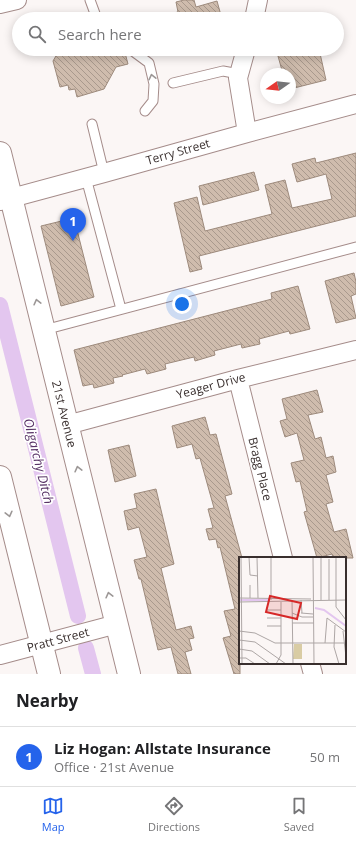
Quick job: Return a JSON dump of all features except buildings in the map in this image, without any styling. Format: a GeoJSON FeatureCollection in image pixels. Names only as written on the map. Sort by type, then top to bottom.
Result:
{"type":"FeatureCollection","features":[{"type":"Feature","properties":{"kind":"street"},"geometry":{"type":"LineString","coordinates":[[0,4],[17,0]]}},
{"type":"Feature","properties":{"kind":"street"},"geometry":{"type":"LineString","coordinates":[[255,12],[258,0]]}},
{"type":"Feature","properties":{"kind":"street"},"geometry":{"type":"LineString","coordinates":[[244,56],[238,78],[247,133]]}},
{"type":"Feature","properties":{"kind":"street","name":"Terry Street"},"geometry":{"type":"LineString","coordinates":[[6,199],[356,104]]}},
{"type":"Feature","properties":{"kind":"street","name":"21st Avenue"},"geometry":{"type":"LineString","coordinates":[[0,153],[6,199],[44,330],[129,674]]}},
{"type":"Feature","properties":{"kind":"street","name":"Yeager Drive"},"geometry":{"type":"LineString","coordinates":[[67,425],[238,379],[356,350]]}},
{"type":"Feature","properties":{"kind":"street","name":"Bragg Place"},"geometry":{"type":"LineString","coordinates":[[238,379],[283,557]]}},
{"type":"Feature","properties":{"kind":"street"},"geometry":{"type":"LineString","coordinates":[[0,476],[49,674]]}},
{"type":"Feature","properties":{"kind":"street","name":"Pratt Street"},"geometry":{"type":"LineString","coordinates":[[0,655],[117,624]]}},
{"type":"Feature","properties":{"kind":"street"},"geometry":{"type":"LineString","coordinates":[[310,664],[312,674]]}},
{"type":"Feature","properties":{"kind":"lane"},"geometry":{"type":"LineString","coordinates":[[90,0],[94,12]]}},
{"type":"Feature","properties":{"kind":"lane"},"geometry":{"type":"LineString","coordinates":[[140,56],[149,63],[154,84],[153,101],[145,111]]}},
{"type":"Feature","properties":{"kind":"lane"},"geometry":{"type":"LineString","coordinates":[[173,83],[223,71],[239,74]]}},
{"type":"Feature","properties":{"kind":"lane"},"geometry":{"type":"LineString","coordinates":[[92,124],[104,173]]}},
{"type":"Feature","properties":{"kind":"lane"},"geometry":{"type":"LineString","coordinates":[[86,178],[121,309]]}},
{"type":"Feature","properties":{"kind":"lane"},"geometry":{"type":"LineString","coordinates":[[44,330],[356,247]]}},
{"type":"Feature","properties":{"kind":"waterway","name":"Oligarchy Ditch"},"geometry":{"type":"LineString","coordinates":[[0,305],[78,616]]}},
{"type":"Feature","properties":{"kind":"waterway","name":"Oligarchy Ditch"},"geometry":{"type":"LineString","coordinates":[[86,648],[93,674]]}},
{"type":"Feature","properties":{"kind":"place","name":"Liz Hogan: Allstate Insurance"},"geometry":{"type":"Point","coordinates":[73,241]}}]}
